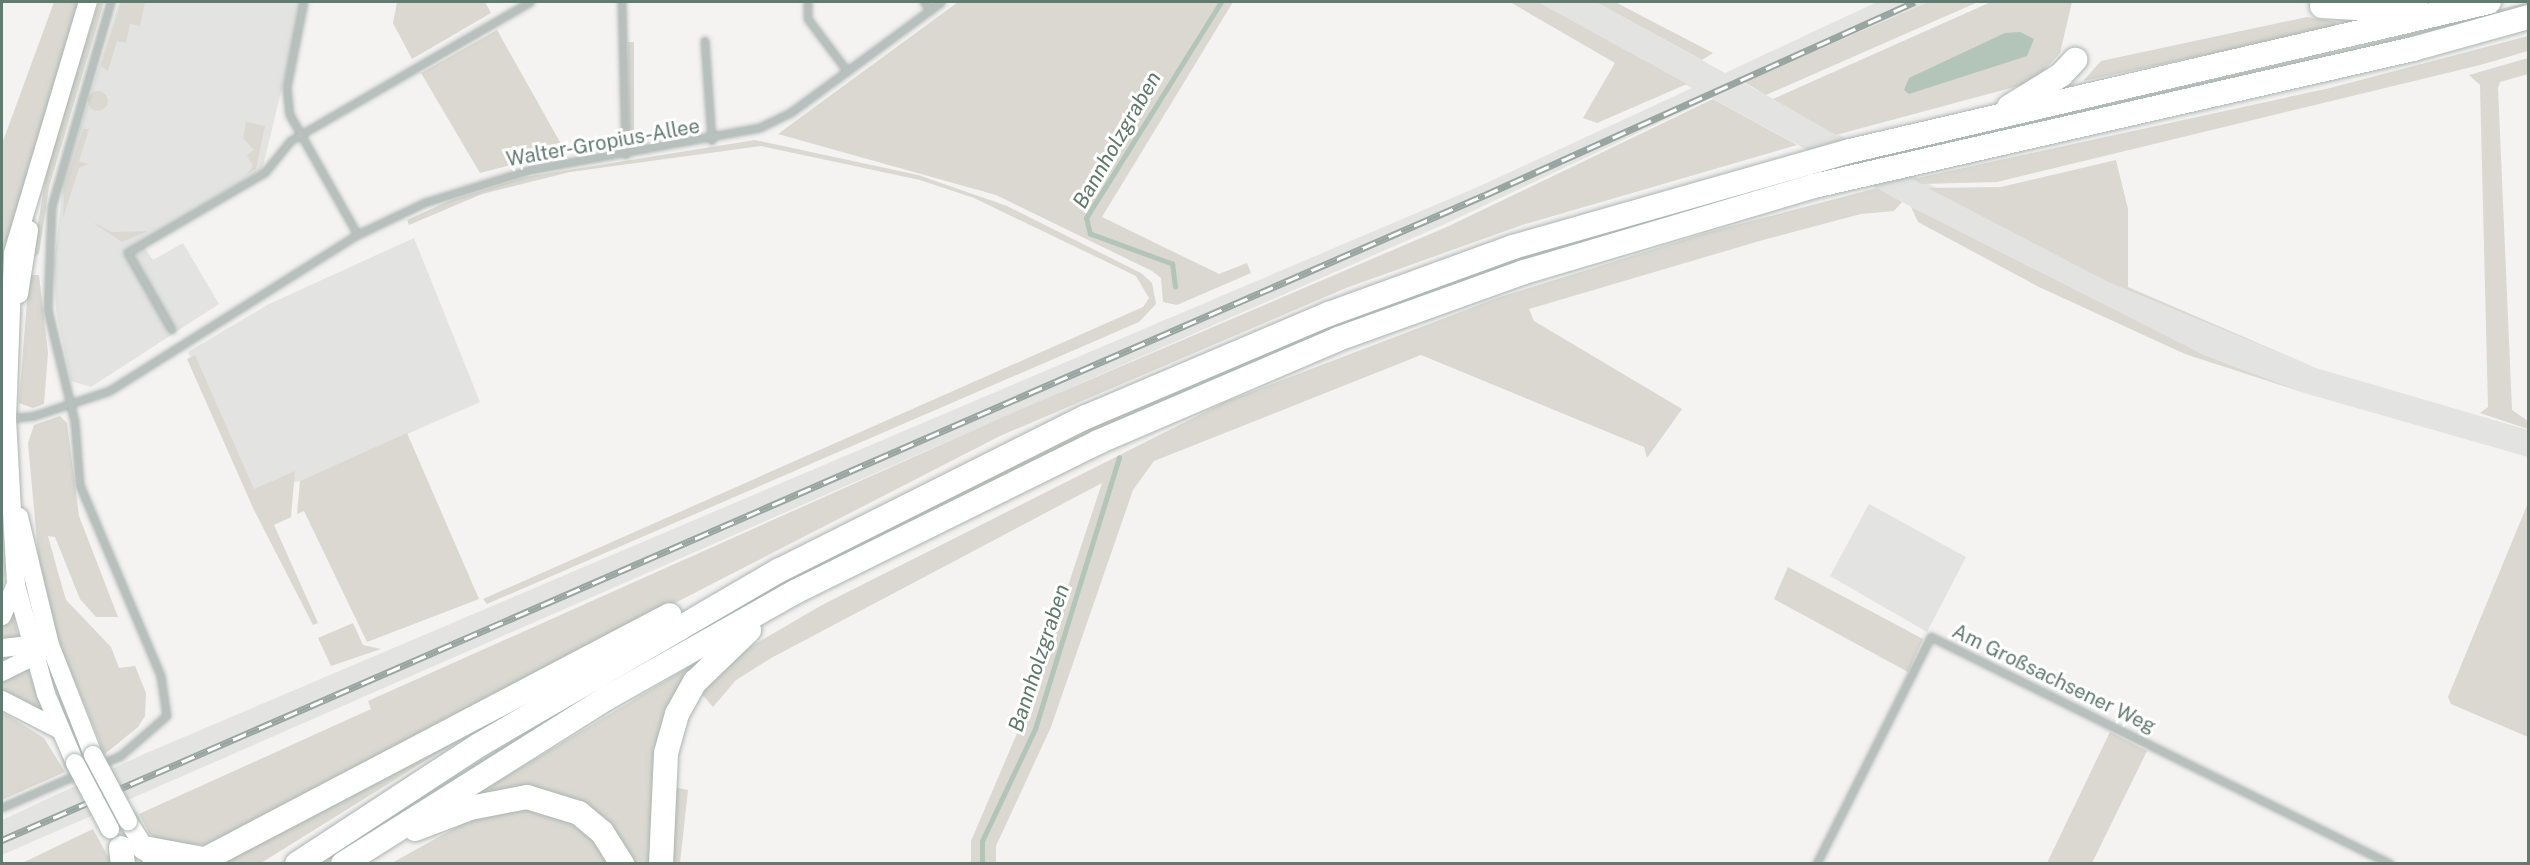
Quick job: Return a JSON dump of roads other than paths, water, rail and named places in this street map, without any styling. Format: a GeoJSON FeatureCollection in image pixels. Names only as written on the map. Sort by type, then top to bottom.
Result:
{"type":"FeatureCollection","features":[{"type":"Feature","properties":{"kind":"highway"},"geometry":{"type":"LineString","coordinates":[[131,853],[199,862],[633,634],[780,570],[1095,412],[1329,314],[1514,247],[1670,200],[1990,118],[2489,2]]}},
{"type":"Feature","properties":{"kind":"highway"},"geometry":{"type":"LineString","coordinates":[[2322,6],[2458,11]]}},
{"type":"Feature","properties":{"kind":"highway"},"geometry":{"type":"LineString","coordinates":[[343,864],[605,699],[797,591],[938,519],[1236,380],[1524,272],[1815,186],[2413,49],[2529,17]]}},
{"type":"Feature","properties":{"kind":"highway"},"geometry":{"type":"LineString","coordinates":[[1990,118],[2061,75],[2075,60]]}},
{"type":"Feature","properties":{"kind":"highway"},"geometry":{"type":"LineString","coordinates":[[297,864],[479,745],[780,570]]}},
{"type":"Feature","properties":{"kind":"highway"},"geometry":{"type":"LineString","coordinates":[[661,864],[666,753],[677,714],[695,682],[724,651],[797,591]]}},
{"type":"Feature","properties":{"kind":"highway"},"geometry":{"type":"LineString","coordinates":[[363,850],[470,808],[527,797],[579,813],[602,832],[622,864]]}},
{"type":"Feature","properties":{"kind":"main road"},"geometry":{"type":"LineString","coordinates":[[88,2],[37,169],[11,264],[7,420],[9,464],[16,585],[32,651],[60,730],[75,763],[131,853]]}},
{"type":"Feature","properties":{"kind":"main road"},"geometry":{"type":"LineString","coordinates":[[9,464],[51,645],[93,755],[128,821],[131,853]]}},
{"type":"Feature","properties":{"kind":"main road"},"geometry":{"type":"LineString","coordinates":[[2,616],[16,585]]}},
{"type":"Feature","properties":{"kind":"main road"},"geometry":{"type":"LineString","coordinates":[[2,672],[32,651],[51,645]]}},
{"type":"Feature","properties":{"kind":"main road"},"geometry":{"type":"LineString","coordinates":[[2,648],[32,651]]}},
{"type":"Feature","properties":{"kind":"main road"},"geometry":{"type":"LineString","coordinates":[[2,700],[60,730]]}},
{"type":"Feature","properties":{"kind":"street"},"geometry":{"type":"LineString","coordinates":[[2,808],[121,756],[167,716],[161,676],[86,503],[70,405],[48,310],[49,231],[61,162],[111,2]]}},
{"type":"Feature","properties":{"kind":"street"},"geometry":{"type":"LineString","coordinates":[[304,2],[287,88],[290,114],[358,235]]}},
{"type":"Feature","properties":{"kind":"street"},"geometry":{"type":"LineString","coordinates":[[172,330],[128,253],[265,173],[301,135],[531,2]]}},
{"type":"Feature","properties":{"kind":"street"},"geometry":{"type":"LineString","coordinates":[[622,2],[626,155]]}},
{"type":"Feature","properties":{"kind":"street"},"geometry":{"type":"LineString","coordinates":[[808,2],[808,19],[848,72]]}},
{"type":"Feature","properties":{"kind":"street"},"geometry":{"type":"LineString","coordinates":[[924,2],[931,10]]}},
{"type":"Feature","properties":{"kind":"street","name":"Walter-Gropius-Allee"},"geometry":{"type":"LineString","coordinates":[[7,420],[51,411],[110,391],[358,235],[482,182],[712,141],[791,113],[942,2]]}},
{"type":"Feature","properties":{"kind":"street"},"geometry":{"type":"LineString","coordinates":[[705,41],[712,141]]}},
{"type":"Feature","properties":{"kind":"street","name":"Am Großsachsener Weg"},"geometry":{"type":"LineString","coordinates":[[1817,864],[1931,637],[2390,864]]}},
{"type":"Feature","properties":{"kind":"waterway","name":"Bannholzgraben"},"geometry":{"type":"LineString","coordinates":[[1175,287],[1172,264],[1090,234],[1086,218],[1221,2]]}},
{"type":"Feature","properties":{"kind":"waterway","name":"Bannholzgraben"},"geometry":{"type":"LineString","coordinates":[[982,864],[982,841],[1035,729],[1119,458]]}},
{"type":"Feature","properties":{"kind":"railway"},"geometry":{"type":"LineString","coordinates":[[2,840],[1485,195],[1915,2]]}}]}
